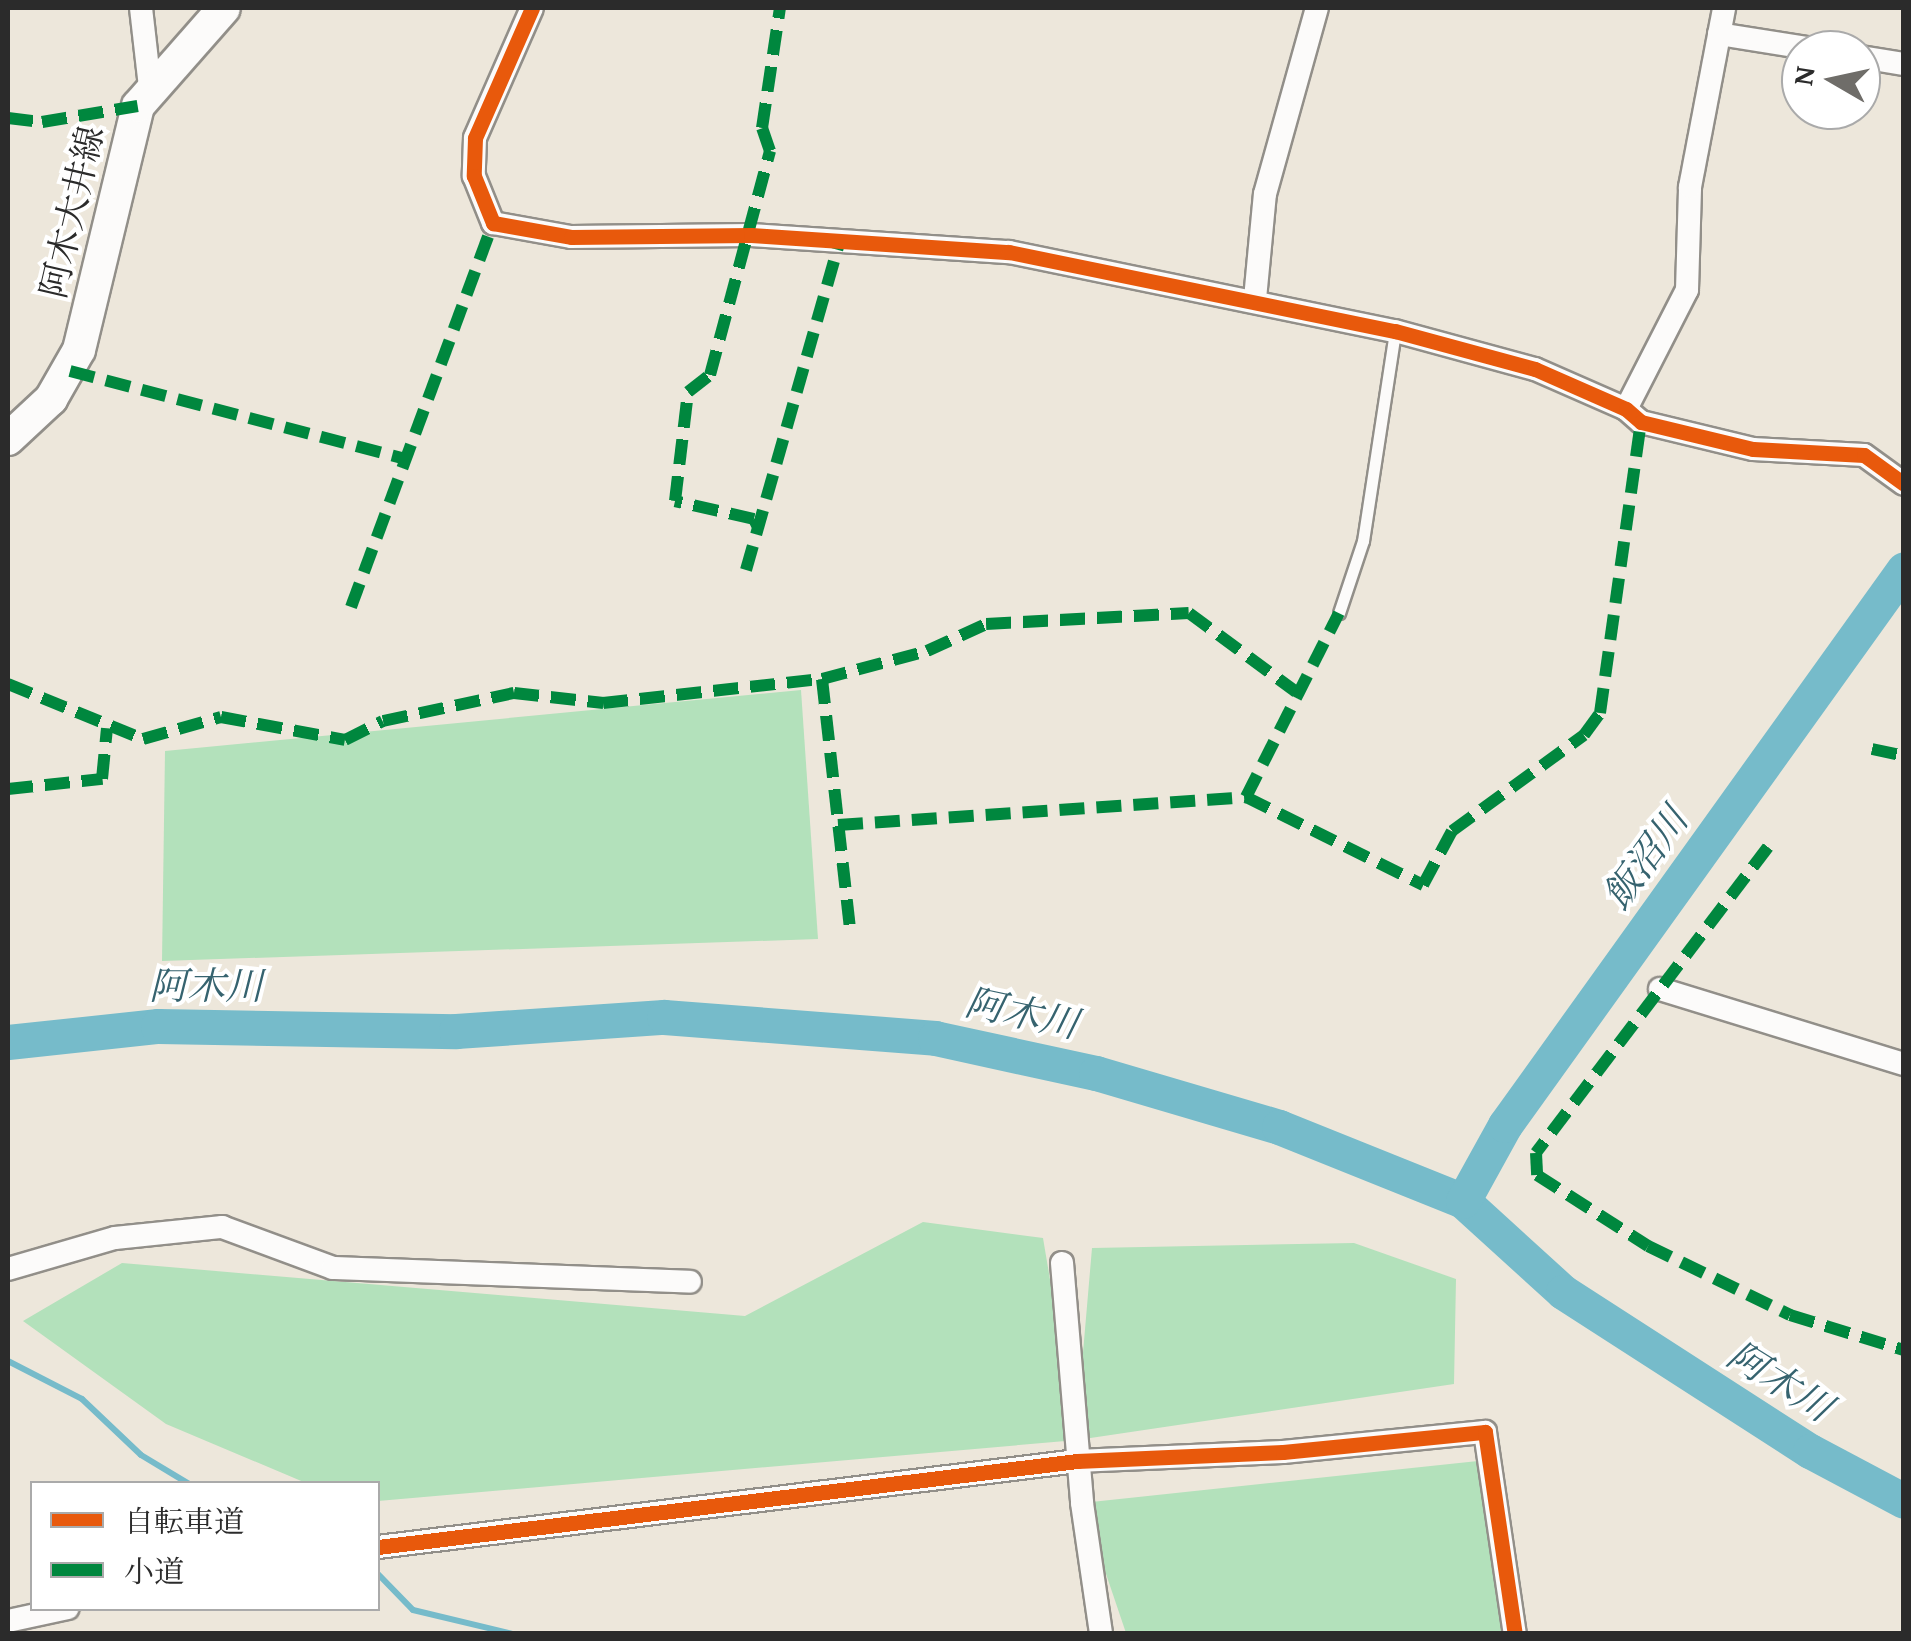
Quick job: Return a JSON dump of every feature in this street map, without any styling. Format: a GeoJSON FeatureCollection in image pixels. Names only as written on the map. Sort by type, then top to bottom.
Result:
{"type":"FeatureCollection","features":[{"type":"Feature","properties":{"kind":"main road","name":"阿木大井線"},"geometry":{"type":"LineString","coordinates":[[8,439],[51,400],[79,350],[138,106],[150,86],[224,8]]}},
{"type":"Feature","properties":{"kind":"street"},"geometry":{"type":"LineString","coordinates":[[140,8],[150,86]]}},
{"type":"Feature","properties":{"kind":"street"},"geometry":{"type":"LineString","coordinates":[[532,8],[475,138],[474,176],[493,222],[571,237],[750,235],[953,244],[1256,299],[1536,369],[1626,409],[1641,422],[1753,449],[1864,455],[1904,484]]}},
{"type":"Feature","properties":{"kind":"street"},"geometry":{"type":"LineString","coordinates":[[1256,299],[1265,194],[1316,8]]}},
{"type":"Feature","properties":{"kind":"street"},"geometry":{"type":"LineString","coordinates":[[1626,409],[1687,290],[1690,187],[1724,8]]}},
{"type":"Feature","properties":{"kind":"street"},"geometry":{"type":"LineString","coordinates":[[1720,34],[1781,44]]}},
{"type":"Feature","properties":{"kind":"street"},"geometry":{"type":"LineString","coordinates":[[1660,989],[1904,1064]]}},
{"type":"Feature","properties":{"kind":"street"},"geometry":{"type":"LineString","coordinates":[[8,1269],[115,1238],[222,1228],[333,1268],[690,1282]]}},
{"type":"Feature","properties":{"kind":"street"},"geometry":{"type":"LineString","coordinates":[[1062,1263],[1078,1462],[1101,1634]]}},
{"type":"Feature","properties":{"kind":"street"},"geometry":{"type":"LineString","coordinates":[[384,1545],[1078,1462],[1282,1452],[1486,1432],[1515,1634]]}},
{"type":"Feature","properties":{"kind":"street"},"geometry":{"type":"LineString","coordinates":[[8,1621],[54,1611]]}},
{"type":"Feature","properties":{"kind":"lane"},"geometry":{"type":"LineString","coordinates":[[1339,613],[1363,541],[1395,331]]}},
{"type":"Feature","properties":{"kind":"green space"},"geometry":{"type":"Polygon","coordinates":[[[801,690],[818,939],[162,961],[165,751],[801,690]]]}},
{"type":"Feature","properties":{"kind":"green space"},"geometry":{"type":"Polygon","coordinates":[[[923,1222],[1043,1238],[1076,1434],[1092,1248],[1354,1243],[1456,1279],[1454,1384],[1077,1440],[380,1501],[380,1481],[301,1481],[166,1424],[23,1321],[122,1263],[745,1316],[923,1222]]]}},
{"type":"Feature","properties":{"kind":"green space"},"geometry":{"type":"Polygon","coordinates":[[[1478,1461],[1513,1633],[1126,1633],[1082,1503],[1478,1461]]]}},
{"type":"Feature","properties":{"kind":"waterway","name":"飯沼川"},"geometry":{"type":"LineString","coordinates":[[1463,1201],[1505,1125],[1904,569]]}},
{"type":"Feature","properties":{"kind":"waterway","name":"阿木川"},"geometry":{"type":"LineString","coordinates":[[8,1042],[158,1026],[456,1031],[664,1017],[935,1038],[1096,1073],[1279,1127],[1463,1201],[1563,1292],[1810,1451],[1904,1501]]}},
{"type":"Feature","properties":{"kind":"waterway"},"geometry":{"type":"LineString","coordinates":[[8,1361],[82,1399],[141,1455],[184,1481]]}},
{"type":"Feature","properties":{"kind":"waterway"},"geometry":{"type":"LineString","coordinates":[[380,1576],[413,1610],[513,1634]]}},
{"type":"Feature","properties":{"kind":"marked path"},"geometry":{"type":"LineString","coordinates":[[759,529],[754,519],[675,501],[688,392],[710,375],[770,151],[762,128],[780,8]]}},
{"type":"Feature","properties":{"kind":"marked path"},"geometry":{"type":"LineString","coordinates":[[8,118],[42,122],[138,106]]}},
{"type":"Feature","properties":{"kind":"marked path"},"geometry":{"type":"LineString","coordinates":[[351,607],[493,223]]}},
{"type":"Feature","properties":{"kind":"marked path"},"geometry":{"type":"LineString","coordinates":[[746,570],[840,239]]}},
{"type":"Feature","properties":{"kind":"marked path"},"geometry":{"type":"LineString","coordinates":[[70,371],[406,459]]}},
{"type":"Feature","properties":{"kind":"marked path"},"geometry":{"type":"LineString","coordinates":[[838,825],[1246,797],[1423,885],[1452,831],[1584,735],[1600,713],[1641,422]]}},
{"type":"Feature","properties":{"kind":"marked path"},"geometry":{"type":"LineString","coordinates":[[822,679],[927,651],[986,624],[1189,613],[1296,692]]}},
{"type":"Feature","properties":{"kind":"marked path"},"geometry":{"type":"LineString","coordinates":[[1246,797],[1339,613]]}},
{"type":"Feature","properties":{"kind":"marked path"},"geometry":{"type":"LineString","coordinates":[[8,684],[143,739],[221,717],[345,740],[383,721],[514,693],[603,703],[822,679],[850,927]]}},
{"type":"Feature","properties":{"kind":"marked path"},"geometry":{"type":"LineString","coordinates":[[8,789],[102,779],[107,728]]}},
{"type":"Feature","properties":{"kind":"marked path"},"geometry":{"type":"LineString","coordinates":[[1872,749],[1904,756]]}},
{"type":"Feature","properties":{"kind":"marked path"},"geometry":{"type":"LineString","coordinates":[[1768,847],[1536,1153],[1537,1175],[1648,1246],[1790,1315],[1904,1350]]}},
{"type":"Feature","properties":{"kind":"cycle path"},"geometry":{"type":"LineString","coordinates":[[532,8],[475,138],[474,176],[493,223],[571,237],[751,235],[1009,252],[1395,331],[1535,369],[1626,409],[1641,422],[1753,449],[1864,455],[1904,484]]}},
{"type":"Feature","properties":{"kind":"cycle path"},"geometry":{"type":"LineString","coordinates":[[380,1547],[1077,1461],[1283,1452],[1485,1432],[1515,1634]]}}]}
